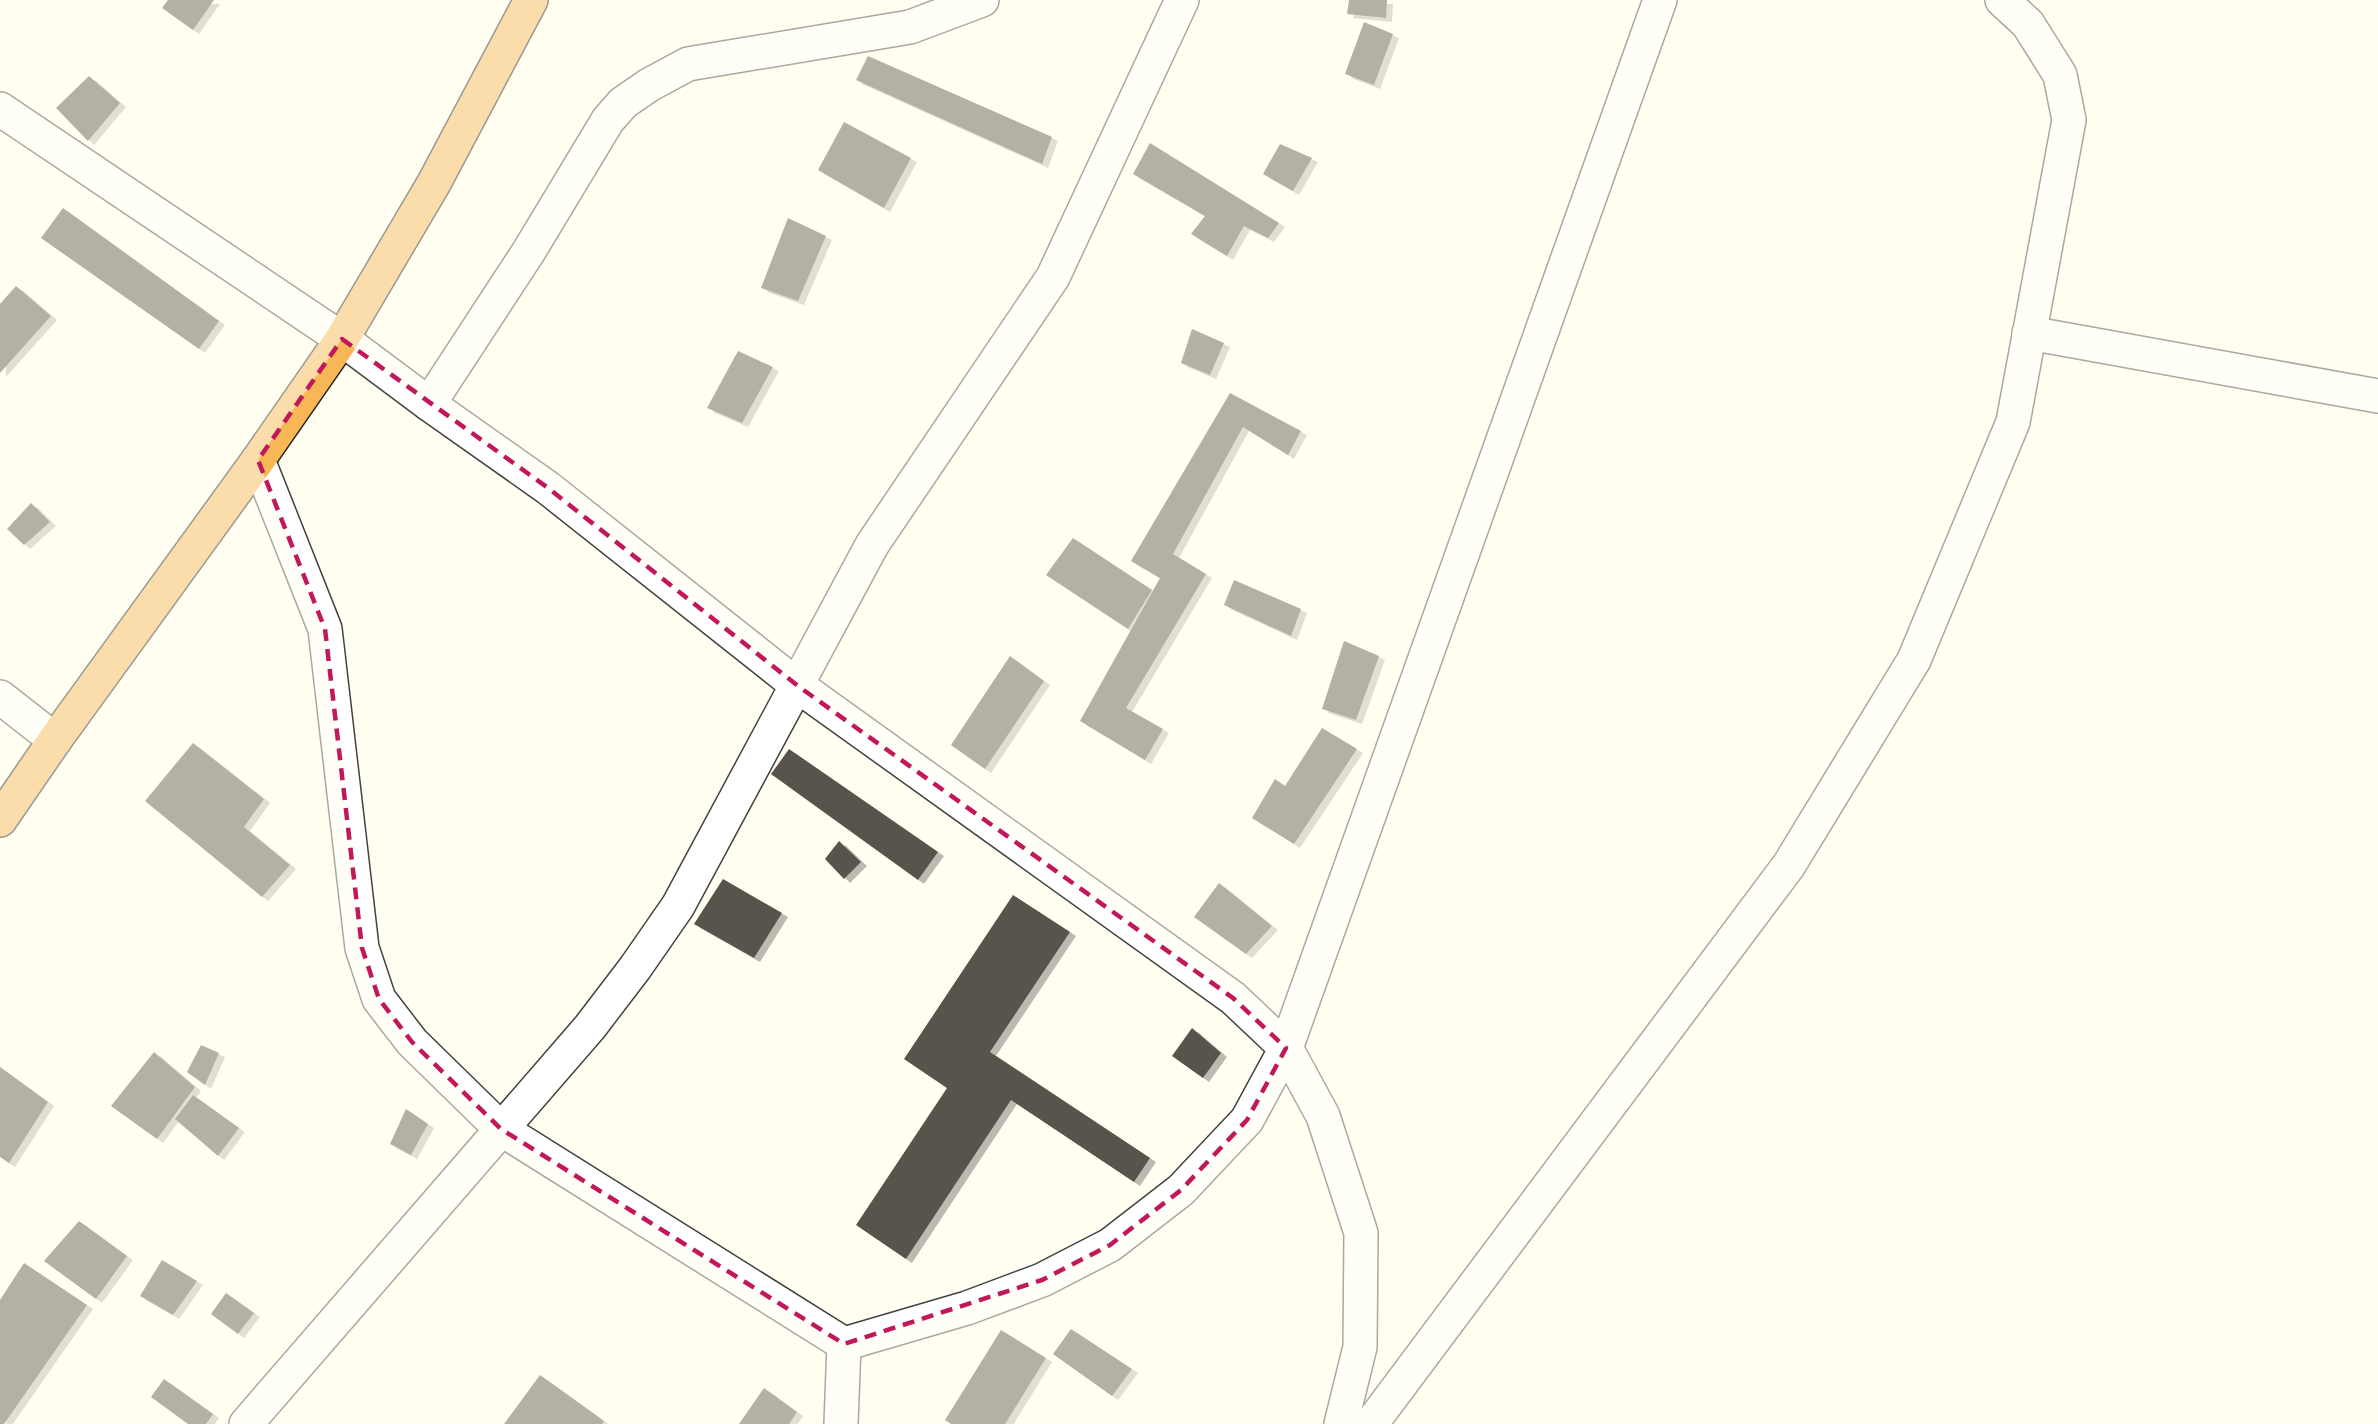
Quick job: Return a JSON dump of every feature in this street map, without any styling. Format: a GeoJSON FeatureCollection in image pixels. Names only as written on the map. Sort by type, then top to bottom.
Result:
{"type":"FeatureCollection","features":[{"type":"Feature","properties":{"kind":"highway"},"geometry":{"type":"LineString","coordinates":[[0,820],[342,339],[434,183],[531,0]]}},
{"type":"Feature","properties":{"kind":"street"},"geometry":{"type":"LineString","coordinates":[[429,404],[529,251],[608,120],[623,103],[648,85],[688,63],[910,27],[982,0]]}},
{"type":"Feature","properties":{"kind":"street"},"geometry":{"type":"LineString","coordinates":[[246,1424],[590,1027],[678,906],[798,687],[872,545],[1053,277],[1182,0]]}},
{"type":"Feature","properties":{"kind":"street"},"geometry":{"type":"LineString","coordinates":[[258,460],[325,629],[362,948],[379,999],[412,1042],[501,1129],[844,1344],[967,1308],[1042,1280],[1110,1245],[1181,1190],[1246,1120],[1286,1048],[1660,0]]}},
{"type":"Feature","properties":{"kind":"street"},"geometry":{"type":"LineString","coordinates":[[1371,1424],[1789,866],[1908,670],[2013,422],[2069,120],[2060,75],[2028,24],[2002,0]]}},
{"type":"Feature","properties":{"kind":"street"},"geometry":{"type":"LineString","coordinates":[[0,109],[342,339],[548,488],[798,687],[1233,998],[1286,1048],[1323,1116],[1360,1233],[1360,1347],[1341,1424]]}},
{"type":"Feature","properties":{"kind":"street"},"geometry":{"type":"LineString","coordinates":[[2029,333],[2378,396]]}},
{"type":"Feature","properties":{"kind":"street"},"geometry":{"type":"LineString","coordinates":[[0,697],[55,740]]}},
{"type":"Feature","properties":{"kind":"street"},"geometry":{"type":"LineString","coordinates":[[841,1424],[844,1344]]}},
{"type":"Feature","properties":{"kind":"highlighted area"},"geometry":{"type":"Polygon","coordinates":[[[342,339],[548,488],[798,686],[1233,998],[1286,1048],[1247,1120],[1181,1190],[1110,1245],[1042,1280],[844,1344],[501,1129],[412,1042],[379,999],[362,948],[325,629],[258,460],[342,339]]]}},
{"type":"Feature","properties":{"kind":"building"},"geometry":{"type":"Polygon","coordinates":[[[168,0],[214,0],[193,30],[162,8],[168,0]]]}},
{"type":"Feature","properties":{"kind":"building"},"geometry":{"type":"Polygon","coordinates":[[[1349,0],[1387,0],[1386,18],[1347,14],[1349,0]]]}},
{"type":"Feature","properties":{"kind":"building"},"geometry":{"type":"Polygon","coordinates":[[[1364,22],[1393,34],[1374,85],[1345,74],[1364,22]]]}},
{"type":"Feature","properties":{"kind":"building"},"geometry":{"type":"Polygon","coordinates":[[[868,56],[1052,137],[1042,164],[856,80],[868,56]]]}},
{"type":"Feature","properties":{"kind":"building"},"geometry":{"type":"Polygon","coordinates":[[[89,76],[120,103],[88,141],[56,108],[89,76]]]}},
{"type":"Feature","properties":{"kind":"building"},"geometry":{"type":"Polygon","coordinates":[[[844,122],[911,158],[884,208],[818,170],[844,122]]]}},
{"type":"Feature","properties":{"kind":"building"},"geometry":{"type":"Polygon","coordinates":[[[1150,143],[1279,223],[1268,238],[1244,226],[1227,256],[1191,234],[1205,216],[1133,174],[1150,143]]]}},
{"type":"Feature","properties":{"kind":"building"},"geometry":{"type":"Polygon","coordinates":[[[1280,144],[1312,158],[1293,191],[1263,174],[1280,144]]]}},
{"type":"Feature","properties":{"kind":"building"},"geometry":{"type":"Polygon","coordinates":[[[63,208],[219,321],[199,349],[41,238],[63,208]]]}},
{"type":"Feature","properties":{"kind":"building"},"geometry":{"type":"Polygon","coordinates":[[[788,218],[826,236],[798,301],[761,288],[788,218]]]}},
{"type":"Feature","properties":{"kind":"building"},"geometry":{"type":"Polygon","coordinates":[[[16,286],[51,316],[0,373],[0,304],[16,286]]]}},
{"type":"Feature","properties":{"kind":"building"},"geometry":{"type":"Polygon","coordinates":[[[1192,329],[1224,343],[1210,375],[1181,363],[1192,329]]]}},
{"type":"Feature","properties":{"kind":"building"},"geometry":{"type":"Polygon","coordinates":[[[738,351],[773,367],[742,423],[707,408],[738,351]]]}},
{"type":"Feature","properties":{"kind":"building"},"geometry":{"type":"Polygon","coordinates":[[[1230,393],[1301,431],[1288,455],[1243,427],[1173,554],[1206,574],[1126,708],[1163,729],[1145,760],[1080,721],[1160,578],[1131,561],[1230,393]]]}},
{"type":"Feature","properties":{"kind":"building"},"geometry":{"type":"Polygon","coordinates":[[[31,503],[50,522],[24,545],[7,529],[31,503]]]}},
{"type":"Feature","properties":{"kind":"building"},"geometry":{"type":"Polygon","coordinates":[[[1073,538],[1152,590],[1128,629],[1046,575],[1073,538]]]}},
{"type":"Feature","properties":{"kind":"building"},"geometry":{"type":"Polygon","coordinates":[[[1234,580],[1301,609],[1291,636],[1224,605],[1234,580]]]}},
{"type":"Feature","properties":{"kind":"building"},"geometry":{"type":"Polygon","coordinates":[[[1344,641],[1379,656],[1356,720],[1322,709],[1344,641]]]}},
{"type":"Feature","properties":{"kind":"building"},"geometry":{"type":"Polygon","coordinates":[[[1010,656],[1044,681],[985,769],[951,745],[1010,656]]]}},
{"type":"Feature","properties":{"kind":"building"},"geometry":{"type":"Polygon","coordinates":[[[1322,728],[1357,749],[1294,844],[1252,818],[1275,779],[1285,786],[1322,728]]]}},
{"type":"Feature","properties":{"kind":"building"},"geometry":{"type":"Polygon","coordinates":[[[193,743],[264,799],[244,827],[290,865],[262,897],[145,801],[193,743]]]}},
{"type":"Feature","properties":{"kind":"building"},"geometry":{"type":"Polygon","coordinates":[[[789,749],[938,852],[918,880],[771,774],[789,749]]]}},
{"type":"Feature","properties":{"kind":"building"},"geometry":{"type":"Polygon","coordinates":[[[839,841],[861,862],[844,879],[825,859],[839,841]]]}},
{"type":"Feature","properties":{"kind":"building"},"geometry":{"type":"Polygon","coordinates":[[[723,879],[782,913],[754,958],[694,924],[723,879]]]}},
{"type":"Feature","properties":{"kind":"building"},"geometry":{"type":"Polygon","coordinates":[[[1219,883],[1272,926],[1246,954],[1194,917],[1219,883]]]}},
{"type":"Feature","properties":{"kind":"building"},"geometry":{"type":"Polygon","coordinates":[[[1013,895],[1070,932],[990,1052],[1150,1158],[1134,1182],[1011,1100],[906,1259],[856,1225],[947,1088],[904,1059],[1013,895]]]}},
{"type":"Feature","properties":{"kind":"building"},"geometry":{"type":"Polygon","coordinates":[[[1192,1028],[1221,1053],[1203,1078],[1172,1056],[1192,1028]]]}},
{"type":"Feature","properties":{"kind":"building"},"geometry":{"type":"Polygon","coordinates":[[[201,1045],[219,1053],[205,1085],[187,1072],[201,1045]]]}},
{"type":"Feature","properties":{"kind":"building"},"geometry":{"type":"Polygon","coordinates":[[[154,1052],[195,1087],[157,1139],[111,1106],[154,1052]]]}},
{"type":"Feature","properties":{"kind":"building"},"geometry":{"type":"Polygon","coordinates":[[[0,1067],[48,1102],[9,1163],[0,1157],[0,1067]]]}},
{"type":"Feature","properties":{"kind":"building"},"geometry":{"type":"Polygon","coordinates":[[[193,1095],[239,1128],[218,1156],[175,1119],[193,1095]]]}},
{"type":"Feature","properties":{"kind":"building"},"geometry":{"type":"Polygon","coordinates":[[[406,1109],[428,1124],[411,1155],[390,1144],[406,1109]]]}},
{"type":"Feature","properties":{"kind":"building"},"geometry":{"type":"Polygon","coordinates":[[[79,1221],[127,1256],[96,1299],[44,1261],[79,1221]]]}},
{"type":"Feature","properties":{"kind":"building"},"geometry":{"type":"Polygon","coordinates":[[[162,1260],[197,1281],[173,1315],[140,1296],[162,1260]]]}},
{"type":"Feature","properties":{"kind":"building"},"geometry":{"type":"Polygon","coordinates":[[[24,1263],[87,1305],[4,1424],[0,1424],[0,1300],[24,1263]]]}},
{"type":"Feature","properties":{"kind":"building"},"geometry":{"type":"Polygon","coordinates":[[[226,1293],[254,1313],[238,1334],[211,1314],[226,1293]]]}},
{"type":"Feature","properties":{"kind":"building"},"geometry":{"type":"Polygon","coordinates":[[[1071,1329],[1132,1369],[1112,1396],[1053,1354],[1071,1329]]]}},
{"type":"Feature","properties":{"kind":"building"},"geometry":{"type":"Polygon","coordinates":[[[1001,1330],[1046,1358],[1005,1424],[951,1424],[945,1420],[1001,1330]]]}},
{"type":"Feature","properties":{"kind":"building"},"geometry":{"type":"Polygon","coordinates":[[[540,1375],[604,1421],[602,1424],[504,1424],[540,1375]]]}},
{"type":"Feature","properties":{"kind":"building"},"geometry":{"type":"Polygon","coordinates":[[[164,1379],[213,1414],[206,1424],[188,1424],[151,1397],[164,1379]]]}},
{"type":"Feature","properties":{"kind":"building"},"geometry":{"type":"Polygon","coordinates":[[[764,1388],[797,1412],[789,1424],[739,1424],[764,1388]]]}}]}
